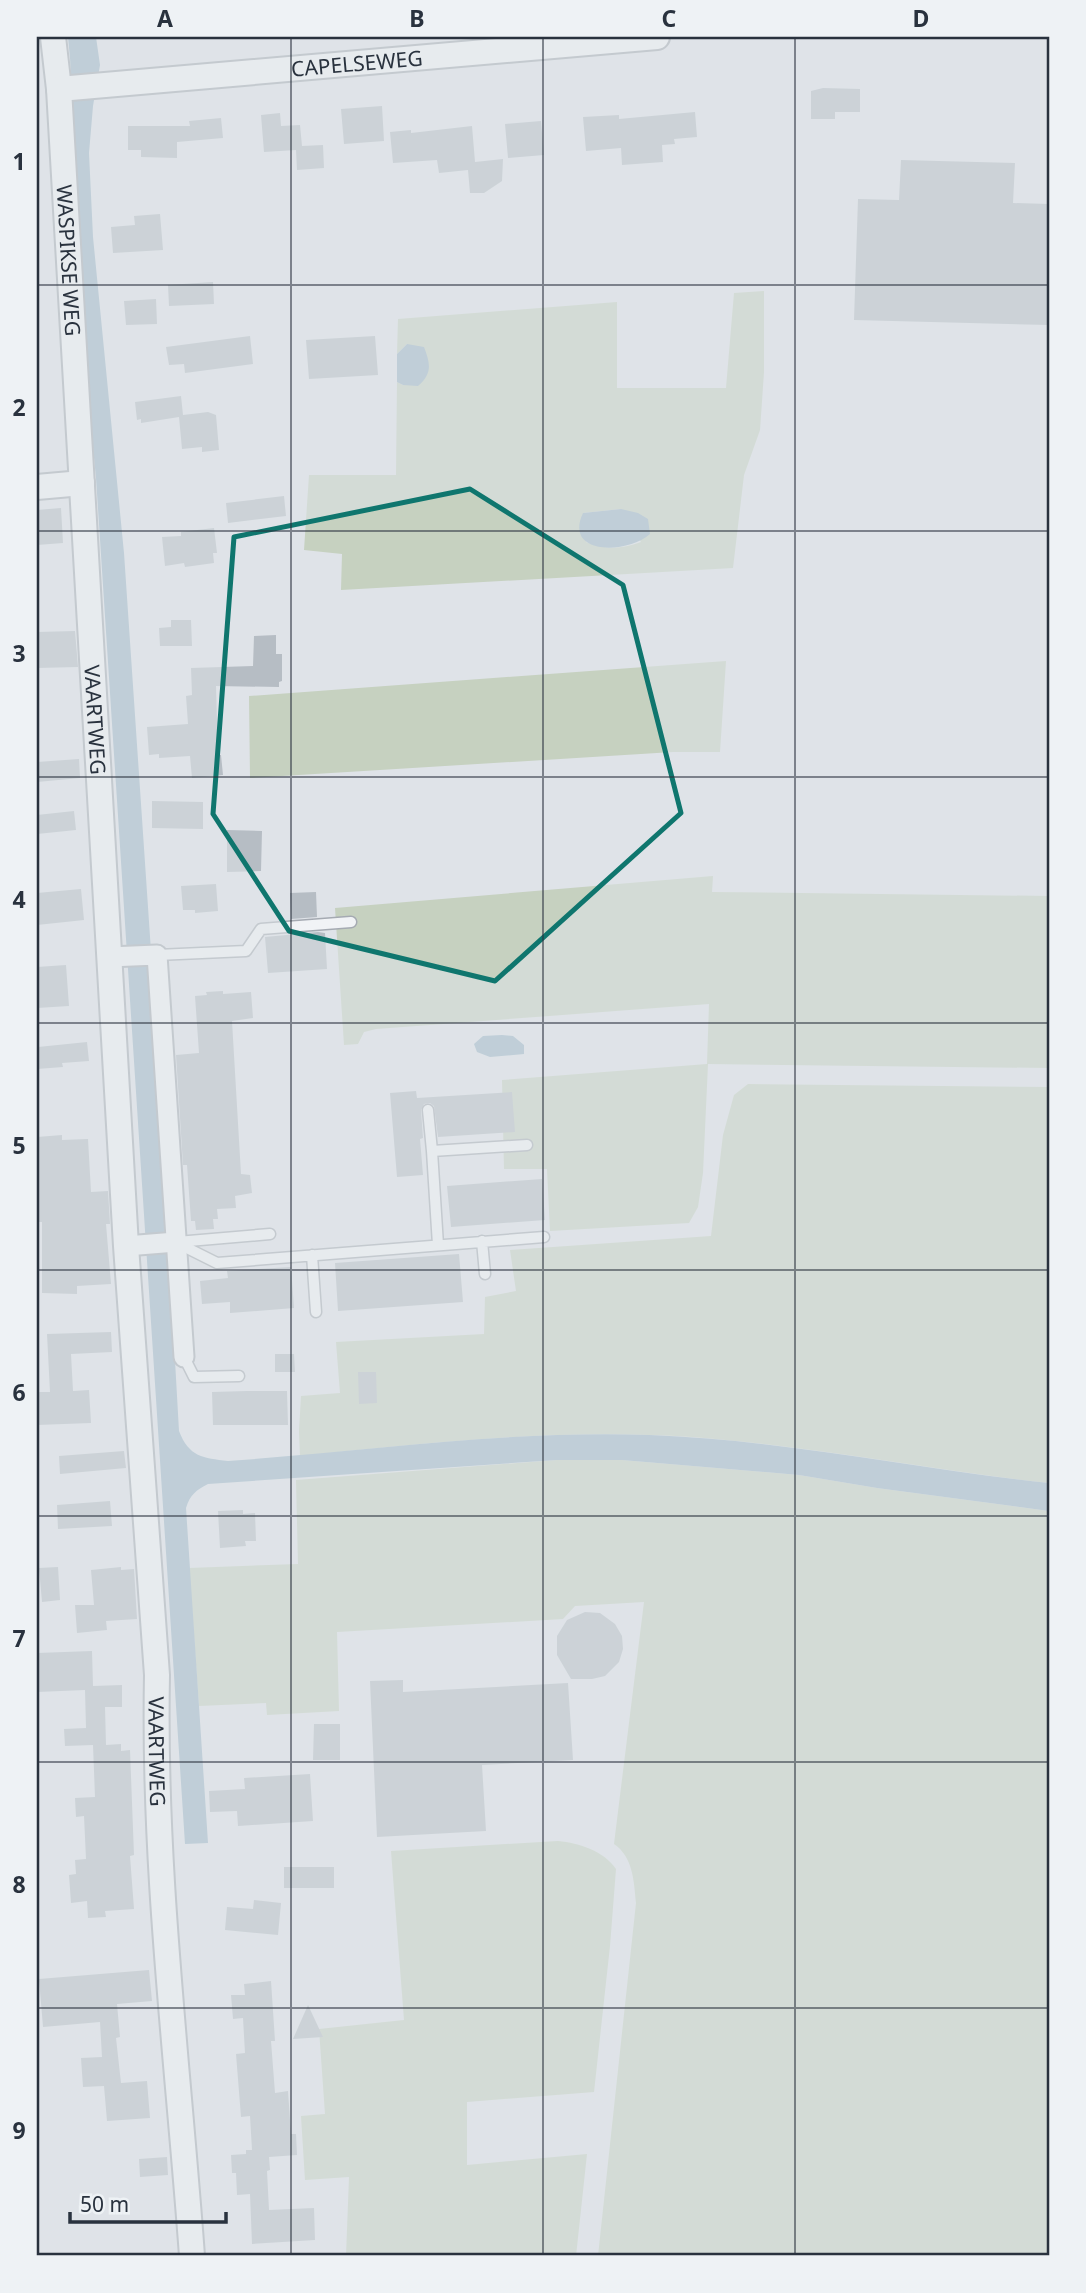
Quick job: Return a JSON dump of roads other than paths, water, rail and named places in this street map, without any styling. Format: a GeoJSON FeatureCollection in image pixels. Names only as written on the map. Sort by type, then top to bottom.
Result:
{"type":"FeatureCollection","features":[{"type":"Feature","properties":{"kind":"street","name":"WASPIKSE WEG"},"geometry":{"type":"LineString","coordinates":[[52,37],[59,89],[82,483]]}},
{"type":"Feature","properties":{"kind":"street","name":"CAPELSEWEG"},"geometry":{"type":"LineString","coordinates":[[59,89],[657,37]]}},
{"type":"Feature","properties":{"kind":"street"},"geometry":{"type":"LineString","coordinates":[[37,486],[82,483]]}},
{"type":"Feature","properties":{"kind":"street","name":"VAARTWEG"},"geometry":{"type":"LineString","coordinates":[[82,483],[118,957],[153,1244],[184,1357]]}},
{"type":"Feature","properties":{"kind":"street"},"geometry":{"type":"LineString","coordinates":[[118,957],[154,955]]}},
{"type":"Feature","properties":{"kind":"street","name":"VAARTWEG"},"geometry":{"type":"LineString","coordinates":[[154,955],[152,1637],[157,1675],[156,1715],[163,1886],[192,2256]]}},
{"type":"Feature","properties":{"kind":"lane"},"geometry":{"type":"LineString","coordinates":[[154,955],[246,951],[261,929],[351,922]]}},
{"type":"Feature","properties":{"kind":"lane"},"geometry":{"type":"LineString","coordinates":[[428,1110],[438,1245]]}},
{"type":"Feature","properties":{"kind":"lane"},"geometry":{"type":"LineString","coordinates":[[432,1151],[527,1144]]}},
{"type":"Feature","properties":{"kind":"lane"},"geometry":{"type":"LineString","coordinates":[[153,1244],[270,1234]]}},
{"type":"Feature","properties":{"kind":"lane"},"geometry":{"type":"LineString","coordinates":[[153,1244],[217,1263],[544,1237]]}},
{"type":"Feature","properties":{"kind":"lane"},"geometry":{"type":"LineString","coordinates":[[482,1241],[485,1274]]}},
{"type":"Feature","properties":{"kind":"lane"},"geometry":{"type":"LineString","coordinates":[[312,1255],[316,1312]]}},
{"type":"Feature","properties":{"kind":"lane"},"geometry":{"type":"LineString","coordinates":[[184,1357],[194,1377],[239,1376]]}},
{"type":"Feature","properties":{"kind":"water"},"geometry":{"type":"Polygon","coordinates":[[[68,37],[96,37],[100,65],[89,153],[93,237],[124,553],[156,1025],[179,1431],[187,1446],[198,1455],[228,1461],[492,1438],[650,1435],[800,1449],[1049,1483],[1049,1511],[799,1475],[622,1460],[557,1460],[208,1484],[194,1493],[186,1508],[208,1843],[185,1844],[96,478],[75,251],[68,37]]]}},
{"type":"Feature","properties":{"kind":"water"},"geometry":{"type":"Polygon","coordinates":[[[407,344],[424,347],[428,358],[428,372],[418,386],[397,382],[397,354],[407,344]]]}},
{"type":"Feature","properties":{"kind":"water"},"geometry":{"type":"Polygon","coordinates":[[[621,509],[638,513],[648,519],[650,534],[640,541],[614,547],[590,544],[582,537],[579,527],[583,513],[621,509]]]}},
{"type":"Feature","properties":{"kind":"water"},"geometry":{"type":"Polygon","coordinates":[[[483,1036],[513,1036],[524,1045],[524,1054],[490,1057],[477,1052],[474,1044],[483,1036]]]}}]}
